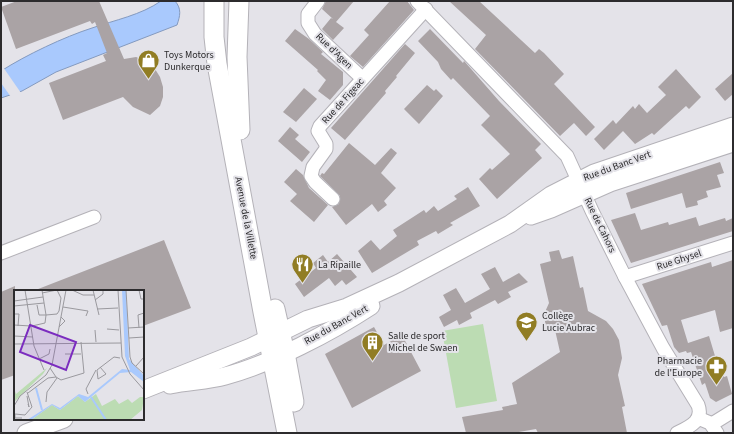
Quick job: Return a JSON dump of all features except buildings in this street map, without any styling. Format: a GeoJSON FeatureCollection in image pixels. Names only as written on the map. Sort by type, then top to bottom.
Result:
{"type":"FeatureCollection","features":[{"type":"Feature","properties":{"kind":"main road","name":"Avenue de la Villette"},"geometry":{"type":"LineString","coordinates":[[239,1],[237,62],[242,147],[276,346],[287,433]]}},
{"type":"Feature","properties":{"kind":"main road","name":"Avenue de la Villette"},"geometry":{"type":"LineString","coordinates":[[213,3],[214,37],[218,69],[276,346],[300,433]]}},
{"type":"Feature","properties":{"kind":"street","name":"Rue d'Agen"},"geometry":{"type":"LineString","coordinates":[[318,1],[308,14],[310,27],[315,34],[362,78]]}},
{"type":"Feature","properties":{"kind":"street","name":"Rue de Figeac"},"geometry":{"type":"LineString","coordinates":[[333,199],[315,182],[311,176],[313,167],[326,150],[326,144],[319,134],[318,129],[422,5]]}},
{"type":"Feature","properties":{"kind":"street","name":"Rue de Cahors"},"geometry":{"type":"LineString","coordinates":[[422,5],[564,152],[569,159],[625,277],[663,348],[697,403],[700,411],[698,418]]}},
{"type":"Feature","properties":{"kind":"street","name":"Rue du Banc Vert"},"geometry":{"type":"LineString","coordinates":[[582,187],[601,170],[733,126]]}},
{"type":"Feature","properties":{"kind":"street","name":"Rue du Banc Vert"},"geometry":{"type":"LineString","coordinates":[[144,390],[276,346],[347,312],[381,291],[510,224],[546,198],[582,187],[610,182],[733,143]]}},
{"type":"Feature","properties":{"kind":"street"},"geometry":{"type":"LineString","coordinates":[[1,253],[94,217]]}},
{"type":"Feature","properties":{"kind":"street","name":"Rue Ghysel"},"geometry":{"type":"LineString","coordinates":[[625,277],[733,243]]}},
{"type":"Feature","properties":{"kind":"street","name":"Rue du Banc Vert"},"geometry":{"type":"LineString","coordinates":[[144,390],[166,385],[226,367],[358,314],[418,273]]}},
{"type":"Feature","properties":{"kind":"street"},"geometry":{"type":"LineString","coordinates":[[677,433],[692,425],[698,418],[714,428],[733,411]]}},
{"type":"Feature","properties":{"kind":"street"},"geometry":{"type":"LineString","coordinates":[[26,433],[61,420]]}},
{"type":"Feature","properties":{"kind":"green space"},"geometry":{"type":"Polygon","coordinates":[[[483,324],[497,401],[456,408],[442,331],[483,324]]]}},
{"type":"Feature","properties":{"kind":"water"},"geometry":{"type":"Polygon","coordinates":[[[161,1],[175,1],[179,7],[180,13],[177,25],[56,72],[22,91],[1,98],[1,71],[57,41],[136,14],[161,1]]]}},
{"type":"Feature","properties":{"kind":"pier"},"geometry":{"type":"Polygon","coordinates":[[[3,67],[21,93],[11,97],[1,83],[1,68],[3,67]]]}},
{"type":"Feature","properties":{"kind":"place","name":"Toys Motors Dunkerque"},"geometry":{"type":"Point","coordinates":[149,80]}},
{"type":"Feature","properties":{"kind":"place","name":"La Ripaille"},"geometry":{"type":"Point","coordinates":[303,284]}},
{"type":"Feature","properties":{"kind":"place","name":"Collège Lucie Aubrac"},"geometry":{"type":"Point","coordinates":[527,342]}},
{"type":"Feature","properties":{"kind":"place","name":"Salle de sport Michel de Swaen"},"geometry":{"type":"Point","coordinates":[373,362]}},
{"type":"Feature","properties":{"kind":"place","name":"Pharmacie de l'Europe"},"geometry":{"type":"Point","coordinates":[717,386]}}]}
